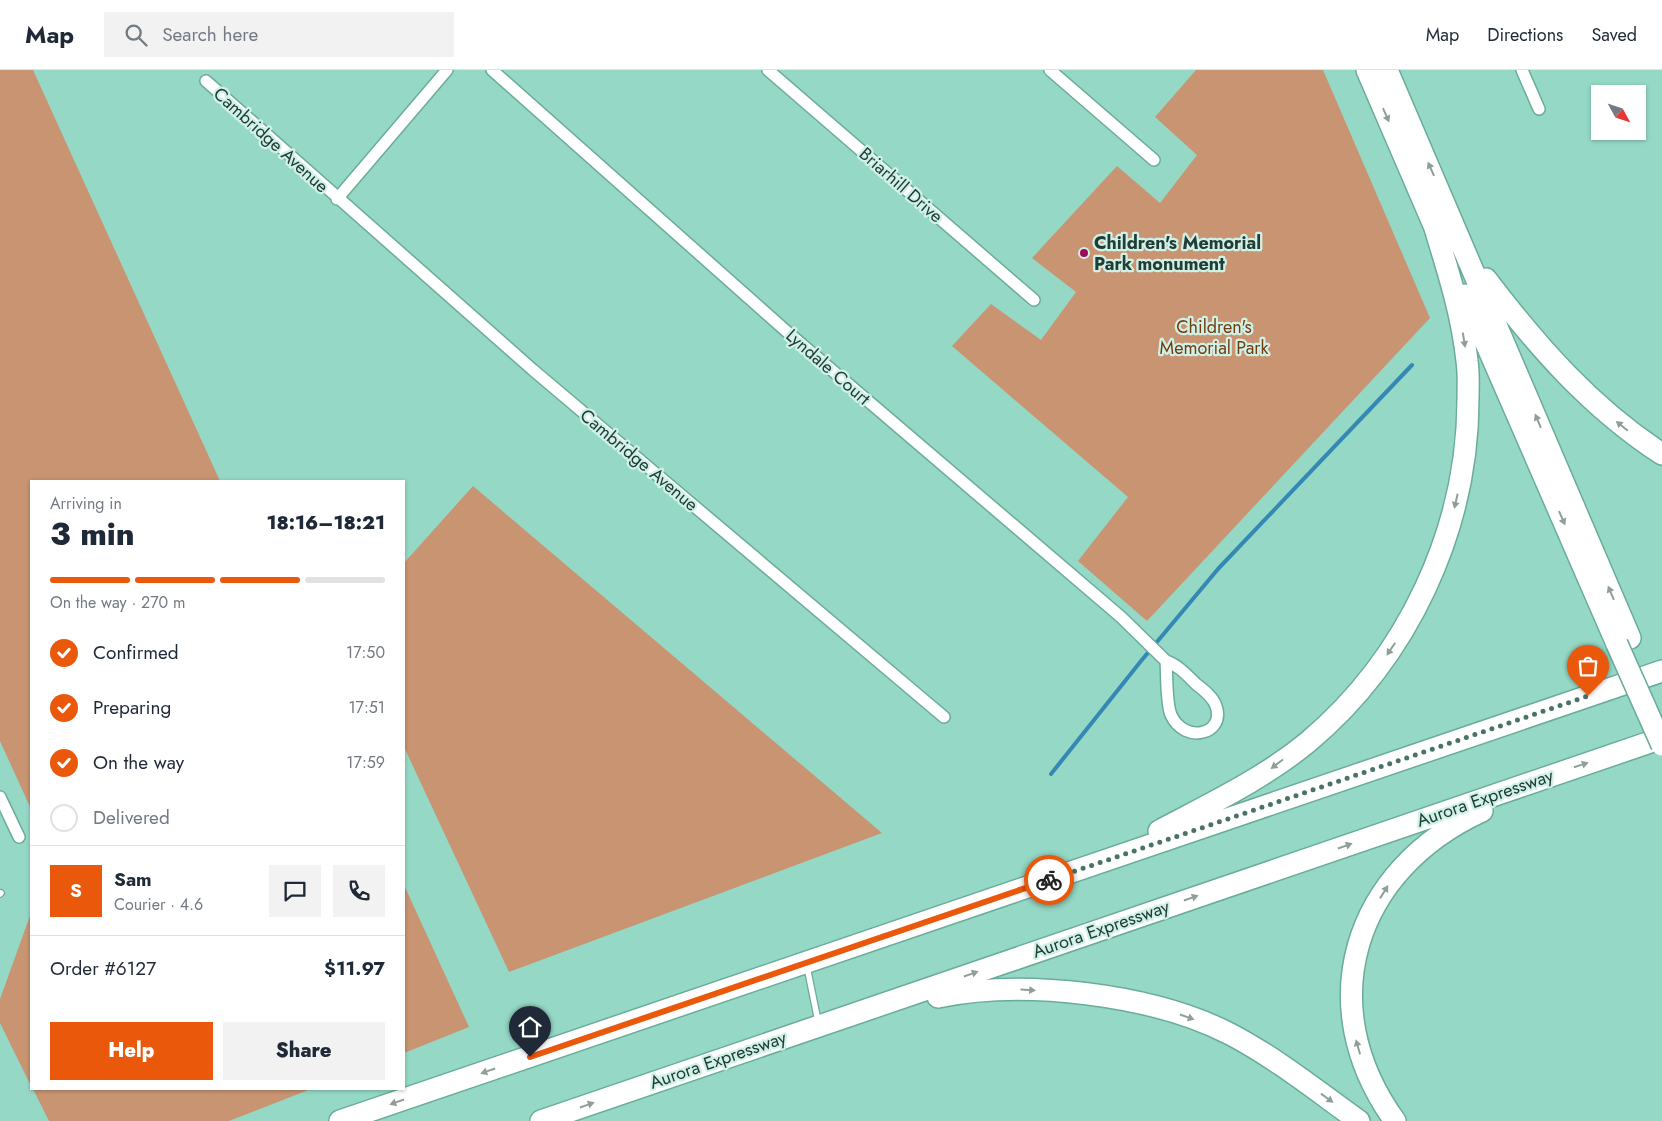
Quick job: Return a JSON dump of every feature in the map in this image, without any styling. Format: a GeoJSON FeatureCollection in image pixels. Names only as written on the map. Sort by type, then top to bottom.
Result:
{"type":"FeatureCollection","features":[{"type":"Feature","properties":{"kind":"highway"},"geometry":{"type":"LineString","coordinates":[[1367,70],[1442,220],[1624,641],[1662,745]]}},
{"type":"Feature","properties":{"kind":"highway"},"geometry":{"type":"LineString","coordinates":[[1105,860],[1262,775],[1308,741],[1373,675],[1417,604],[1452,519],[1463,469],[1468,419],[1468,363],[1442,220],[1387,70]]}},
{"type":"Feature","properties":{"kind":"highway"},"geometry":{"type":"LineString","coordinates":[[1442,220],[1480,272],[1541,348],[1601,409],[1636,437],[1662,454]]}},
{"type":"Feature","properties":{"kind":"highway"},"geometry":{"type":"LineString","coordinates":[[1624,641],[1662,714]]}},
{"type":"Feature","properties":{"kind":"highway"},"geometry":{"type":"LineString","coordinates":[[340,1121],[806,964],[1105,860],[1662,671]]}},
{"type":"Feature","properties":{"kind":"highway","name":"Aurora Expressway"},"geometry":{"type":"LineString","coordinates":[[541,1121],[1662,738]]}},
{"type":"Feature","properties":{"kind":"highway"},"geometry":{"type":"LineString","coordinates":[[1395,1121],[1370,1082],[1354,1033],[1350,1000],[1353,970],[1358,946],[1369,918],[1385,888],[1430,841],[1456,823],[1498,804],[1552,775]]}},
{"type":"Feature","properties":{"kind":"highway"},"geometry":{"type":"LineString","coordinates":[[842,1018],[967,991],[1016,989],[1071,993],[1124,1000],[1165,1009],[1229,1033],[1274,1060],[1359,1121]]}},
{"type":"Feature","properties":{"kind":"street","name":"Cambridge Avenue"},"geometry":{"type":"LineString","coordinates":[[337,199],[447,70]]}},
{"type":"Feature","properties":{"kind":"street","name":"Lyndale Court"},"geometry":{"type":"LineString","coordinates":[[492,70],[785,330],[1121,618],[1166,661],[1174,664],[1212,698],[1218,714],[1214,725],[1208,730],[1199,733],[1187,732],[1178,727],[1170,713],[1166,661]]}},
{"type":"Feature","properties":{"kind":"street","name":"Briarhill Drive"},"geometry":{"type":"LineString","coordinates":[[768,70],[1034,300]]}},
{"type":"Feature","properties":{"kind":"street"},"geometry":{"type":"LineString","coordinates":[[1050,70],[1154,160]]}},
{"type":"Feature","properties":{"kind":"street"},"geometry":{"type":"LineString","coordinates":[[1522,70],[1539,108]]}},
{"type":"Feature","properties":{"kind":"street","name":"Cambridge Avenue"},"geometry":{"type":"LineString","coordinates":[[206,81],[337,199],[533,370],[944,717]]}},
{"type":"Feature","properties":{"kind":"street"},"geometry":{"type":"LineString","coordinates":[[0,797],[19,837]]}},
{"type":"Feature","properties":{"kind":"lane"},"geometry":{"type":"LineString","coordinates":[[806,964],[819,1026]]}},
{"type":"Feature","properties":{"kind":"green space"},"geometry":{"type":"Polygon","coordinates":[[[0,70],[33,70],[220,480],[30,480],[30,807],[0,741],[0,70]]]}},
{"type":"Feature","properties":{"kind":"green space","name":"Children's Memorial Park"},"geometry":{"type":"Polygon","coordinates":[[[1196,70],[1323,70],[1430,318],[1147,621],[1078,561],[1128,497],[952,346],[991,304],[1041,340],[1076,292],[1032,258],[1117,166],[1160,203],[1197,155],[1155,117],[1196,70]]]}},
{"type":"Feature","properties":{"kind":"green space"},"geometry":{"type":"Polygon","coordinates":[[[473,486],[882,833],[509,972],[405,749],[405,562],[473,486]]]}},
{"type":"Feature","properties":{"kind":"green space"},"geometry":{"type":"Polygon","coordinates":[[[405,887],[469,1027],[405,1053],[405,887]]]}},
{"type":"Feature","properties":{"kind":"green space"},"geometry":{"type":"Polygon","coordinates":[[[30,916],[30,1084],[0,1023],[0,999],[30,916]]]}},
{"type":"Feature","properties":{"kind":"green space"},"geometry":{"type":"Polygon","coordinates":[[[34,1090],[308,1090],[229,1121],[49,1121],[34,1090]]]}},
{"type":"Feature","properties":{"kind":"waterway"},"geometry":{"type":"LineString","coordinates":[[1051,774],[1141,661],[1218,569],[1412,365]]}},
{"type":"Feature","properties":{"kind":"way so far"},"geometry":{"type":"LineString","coordinates":[[1049,880],[1588,696]]}},
{"type":"Feature","properties":{"kind":"place","name":"Children's Memorial Park monument"},"geometry":{"type":"Point","coordinates":[1084,253]}},
{"type":"Feature","properties":{"kind":"route"},"geometry":{"type":"LineString","coordinates":[[530,1057],[825,958],[1049,880]]}}]}
